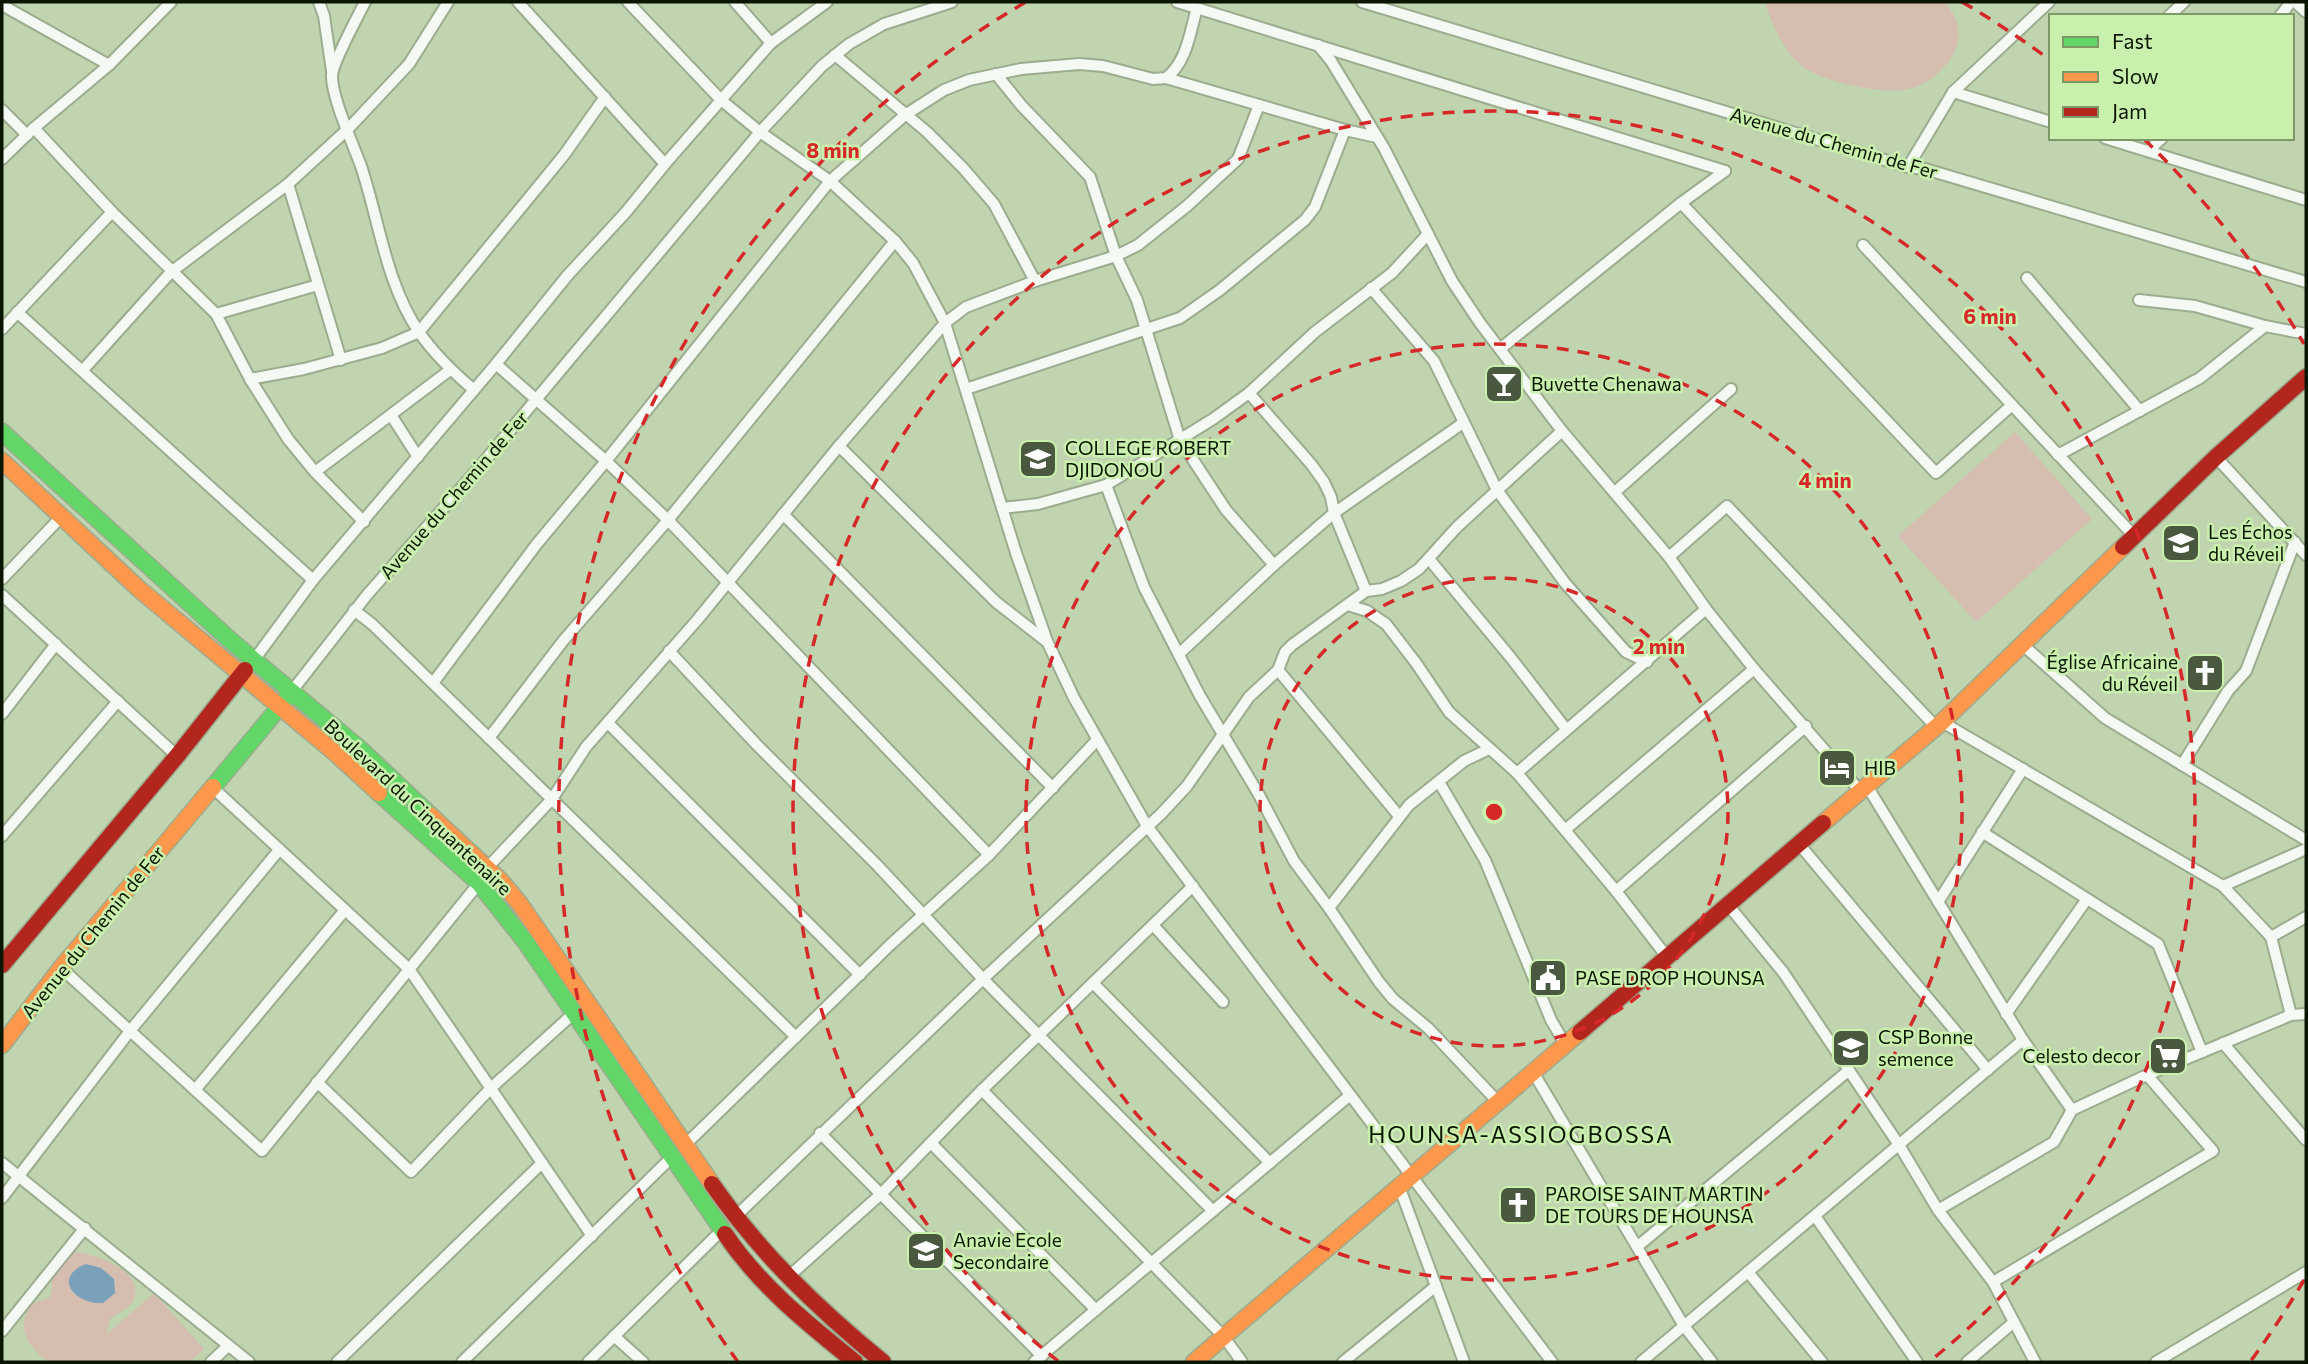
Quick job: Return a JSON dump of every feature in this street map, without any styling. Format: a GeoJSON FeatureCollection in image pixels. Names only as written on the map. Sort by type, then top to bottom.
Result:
{"type":"FeatureCollection","features":[{"type":"Feature","properties":{"kind":"main road"},"geometry":{"type":"LineString","coordinates":[[1194,1362],[1939,724],[2217,457],[2306,377]]}},
{"type":"Feature","properties":{"kind":"main road","name":"Boulevard du Cinquantenaire"},"geometry":{"type":"LineString","coordinates":[[2,432],[254,660],[360,749],[488,867],[520,904],[759,1248],[831,1320],[883,1362]]}},
{"type":"Feature","properties":{"kind":"main road","name":"Boulevard du Cinquantenaire"},"geometry":{"type":"LineString","coordinates":[[2,461],[139,589],[240,676],[280,706],[479,883],[525,941],[735,1249],[778,1296],[855,1362]]}},
{"type":"Feature","properties":{"kind":"main road"},"geometry":{"type":"LineString","coordinates":[[2,965],[254,660]]}},
{"type":"Feature","properties":{"kind":"main road","name":"Avenue du Chemin de Fer"},"geometry":{"type":"LineString","coordinates":[[2,1045],[61,968],[292,691]]}},
{"type":"Feature","properties":{"kind":"street"},"geometry":{"type":"LineString","coordinates":[[319,2],[324,16],[334,90],[393,276],[419,332],[450,370],[474,390]]}},
{"type":"Feature","properties":{"kind":"street"},"geometry":{"type":"LineString","coordinates":[[332,73],[365,2]]}},
{"type":"Feature","properties":{"kind":"street"},"geometry":{"type":"LineString","coordinates":[[83,370],[171,272],[288,184],[348,129],[409,64],[449,2]]}},
{"type":"Feature","properties":{"kind":"street"},"geometry":{"type":"LineString","coordinates":[[518,2],[665,164]]}},
{"type":"Feature","properties":{"kind":"street"},"geometry":{"type":"LineString","coordinates":[[628,2],[721,100],[760,132],[830,181],[895,241],[920,274],[944,323],[1047,642],[1097,740],[1147,826],[1349,1096],[1405,1182],[1552,1362]]}},
{"type":"Feature","properties":{"kind":"street"},"geometry":{"type":"LineString","coordinates":[[735,2],[771,43]]}},
{"type":"Feature","properties":{"kind":"street"},"geometry":{"type":"LineString","coordinates":[[254,660],[313,580],[567,276],[626,212],[771,43],[827,2]]}},
{"type":"Feature","properties":{"kind":"street","name":"Avenue du Chemin de Fer"},"geometry":{"type":"LineString","coordinates":[[292,691],[354,610],[536,400],[760,132],[822,66],[849,44],[884,24],[953,2]]}},
{"type":"Feature","properties":{"kind":"street"},"geometry":{"type":"LineString","coordinates":[[1177,2],[1725,171],[1681,203],[1500,349]]}},
{"type":"Feature","properties":{"kind":"street","name":"Avenue du Chemin de Fer"},"geometry":{"type":"LineString","coordinates":[[1362,2],[1908,167],[1925,169],[2306,282]]}},
{"type":"Feature","properties":{"kind":"street"},"geometry":{"type":"LineString","coordinates":[[1908,167],[1954,92],[2049,2]]}},
{"type":"Feature","properties":{"kind":"street"},"geometry":{"type":"LineString","coordinates":[[2171,14],[2184,2]]}},
{"type":"Feature","properties":{"kind":"street"},"geometry":{"type":"LineString","coordinates":[[2293,2],[2306,12]]}},
{"type":"Feature","properties":{"kind":"street"},"geometry":{"type":"LineString","coordinates":[[2,159],[109,65],[167,3]]}},
{"type":"Feature","properties":{"kind":"street"},"geometry":{"type":"LineString","coordinates":[[2,5],[109,65]]}},
{"type":"Feature","properties":{"kind":"street"},"geometry":{"type":"LineString","coordinates":[[1166,78],[1185,51],[1197,8]]}},
{"type":"Feature","properties":{"kind":"street"},"geometry":{"type":"LineString","coordinates":[[1318,45],[1331,61],[1377,137],[1452,281],[1480,323],[1562,431],[1669,557],[1706,609],[1754,668],[1864,788],[2023,1041],[2072,1110]]}},
{"type":"Feature","properties":{"kind":"street"},"geometry":{"type":"LineString","coordinates":[[835,55],[927,132],[963,168],[994,204],[1035,281]]}},
{"type":"Feature","properties":{"kind":"street"},"geometry":{"type":"LineString","coordinates":[[433,683],[536,544],[606,461],[830,181],[905,115],[944,90],[968,79],[1021,69],[1079,64],[1103,66],[1153,79],[1166,78],[1377,137]]}},
{"type":"Feature","properties":{"kind":"street"},"geometry":{"type":"LineString","coordinates":[[996,74],[1021,105],[1090,177],[1116,256],[1137,300],[1180,440],[1226,510],[1274,565]]}},
{"type":"Feature","properties":{"kind":"street"},"geometry":{"type":"LineString","coordinates":[[1954,92],[2049,121]]}},
{"type":"Feature","properties":{"kind":"street"},"geometry":{"type":"LineString","coordinates":[[250,379],[341,360],[382,348],[419,332],[564,155],[605,97]]}},
{"type":"Feature","properties":{"kind":"street"},"geometry":{"type":"LineString","coordinates":[[488,867],[552,799],[586,747],[944,323],[966,307],[1035,281],[1116,256],[1138,245],[1187,206],[1238,159],[1259,105]]}},
{"type":"Feature","properties":{"kind":"street"},"geometry":{"type":"LineString","coordinates":[[2,110],[30,132],[216,314],[250,379],[288,439],[315,472],[364,522]]}},
{"type":"Feature","properties":{"kind":"street"},"geometry":{"type":"LineString","coordinates":[[966,389],[1180,318],[1220,290],[1305,220],[1315,207],[1345,130]]}},
{"type":"Feature","properties":{"kind":"street"},"geometry":{"type":"LineString","coordinates":[[2112,140],[2306,200]]}},
{"type":"Feature","properties":{"kind":"street"},"geometry":{"type":"LineString","coordinates":[[2148,151],[2160,140]]}},
{"type":"Feature","properties":{"kind":"street"},"geometry":{"type":"LineString","coordinates":[[288,184],[341,360]]}},
{"type":"Feature","properties":{"kind":"street"},"geometry":{"type":"LineString","coordinates":[[1681,203],[1936,474],[2012,405]]}},
{"type":"Feature","properties":{"kind":"street"},"geometry":{"type":"LineString","coordinates":[[2,329],[112,212]]}},
{"type":"Feature","properties":{"kind":"street"},"geometry":{"type":"LineString","coordinates":[[1003,509],[1038,504],[1106,485],[1180,440],[1248,393],[1315,332],[1392,273],[1428,234]]}},
{"type":"Feature","properties":{"kind":"street"},"geometry":{"type":"LineString","coordinates":[[489,738],[563,641],[667,520],[895,241]]}},
{"type":"Feature","properties":{"kind":"street"},"geometry":{"type":"LineString","coordinates":[[1863,245],[2134,536]]}},
{"type":"Feature","properties":{"kind":"street"},"geometry":{"type":"LineString","coordinates":[[2026,278],[2140,411]]}},
{"type":"Feature","properties":{"kind":"street"},"geometry":{"type":"LineString","coordinates":[[216,314],[318,285]]}},
{"type":"Feature","properties":{"kind":"street"},"geometry":{"type":"LineString","coordinates":[[1371,288],[1434,361],[1497,490],[1565,583],[1626,652],[1647,662]]}},
{"type":"Feature","properties":{"kind":"street"},"geometry":{"type":"LineString","coordinates":[[2139,300],[2195,306],[2265,326],[2306,334]]}},
{"type":"Feature","properties":{"kind":"street"},"geometry":{"type":"LineString","coordinates":[[17,312],[313,580]]}},
{"type":"Feature","properties":{"kind":"street"},"geometry":{"type":"LineString","coordinates":[[2058,455],[2200,378],[2265,326]]}},
{"type":"Feature","properties":{"kind":"street"},"geometry":{"type":"LineString","coordinates":[[496,364],[606,461],[667,520],[989,855]]}},
{"type":"Feature","properties":{"kind":"street"},"geometry":{"type":"LineString","coordinates":[[315,472],[450,370]]}},
{"type":"Feature","properties":{"kind":"street"},"geometry":{"type":"LineString","coordinates":[[1615,492],[1731,389]]}},
{"type":"Feature","properties":{"kind":"street"},"geometry":{"type":"LineString","coordinates":[[1248,393],[1318,473],[1331,497],[1334,513],[1366,591]]}},
{"type":"Feature","properties":{"kind":"street"},"geometry":{"type":"LineString","coordinates":[[391,415],[418,457]]}},
{"type":"Feature","properties":{"kind":"street"},"geometry":{"type":"LineString","coordinates":[[1180,653],[1334,513],[1464,423]]}},
{"type":"Feature","properties":{"kind":"street"},"geometry":{"type":"LineString","coordinates":[[735,1217],[820,1133],[863,1096],[1187,786],[1249,697],[1278,670],[1285,652],[1292,645],[1366,591],[1382,589],[1401,581],[1429,559],[1457,527],[1562,431]]}},
{"type":"Feature","properties":{"kind":"street"},"geometry":{"type":"LineString","coordinates":[[839,446],[996,602],[1047,642]]}},
{"type":"Feature","properties":{"kind":"street"},"geometry":{"type":"LineString","coordinates":[[2217,457],[2306,555]]}},
{"type":"Feature","properties":{"kind":"street"},"geometry":{"type":"LineString","coordinates":[[1106,485],[1144,587],[1200,696],[1224,733],[1294,861],[1393,999],[1428,1028],[1498,1102]]}},
{"type":"Feature","properties":{"kind":"street"},"geometry":{"type":"LineString","coordinates":[[1669,557],[1727,506],[1939,724],[2023,769],[2223,886],[2271,937],[2291,1015]]}},
{"type":"Feature","properties":{"kind":"street"},"geometry":{"type":"LineString","coordinates":[[783,514],[1052,788]]}},
{"type":"Feature","properties":{"kind":"street"},"geometry":{"type":"LineString","coordinates":[[2,579],[61,516]]}},
{"type":"Feature","properties":{"kind":"street"},"geometry":{"type":"LineString","coordinates":[[2182,765],[2228,691],[2246,670],[2295,542]]}},
{"type":"Feature","properties":{"kind":"street"},"geometry":{"type":"LineString","coordinates":[[1429,559],[1566,729]]}},
{"type":"Feature","properties":{"kind":"street"},"geometry":{"type":"LineString","coordinates":[[2,595],[177,756]]}},
{"type":"Feature","properties":{"kind":"street"},"geometry":{"type":"LineString","coordinates":[[1348,606],[1367,611],[1386,624],[1449,712],[1517,773],[1616,891],[1667,957]]}},
{"type":"Feature","properties":{"kind":"street"},"geometry":{"type":"LineString","coordinates":[[1517,773],[1706,609]]}},
{"type":"Feature","properties":{"kind":"street"},"geometry":{"type":"LineString","coordinates":[[354,610],[372,624],[796,1037]]}},
{"type":"Feature","properties":{"kind":"street"},"geometry":{"type":"LineString","coordinates":[[2,714],[56,644]]}},
{"type":"Feature","properties":{"kind":"street"},"geometry":{"type":"LineString","coordinates":[[2023,645],[2105,718],[2306,840]]}},
{"type":"Feature","properties":{"kind":"street"},"geometry":{"type":"LineString","coordinates":[[669,651],[983,979],[1213,1211]]}},
{"type":"Feature","properties":{"kind":"street"},"geometry":{"type":"LineString","coordinates":[[1565,831],[1754,668]]}},
{"type":"Feature","properties":{"kind":"street"},"geometry":{"type":"LineString","coordinates":[[1278,670],[1399,816]]}},
{"type":"Feature","properties":{"kind":"street"},"geometry":{"type":"LineString","coordinates":[[2,836],[118,701]]}},
{"type":"Feature","properties":{"kind":"street"},"geometry":{"type":"LineString","coordinates":[[608,723],[860,975]]}},
{"type":"Feature","properties":{"kind":"street"},"geometry":{"type":"LineString","coordinates":[[1616,891],[1806,726]]}},
{"type":"Feature","properties":{"kind":"street"},"geometry":{"type":"LineString","coordinates":[[685,1144],[989,855],[1097,740]]}},
{"type":"Feature","properties":{"kind":"street"},"geometry":{"type":"LineString","coordinates":[[1329,908],[1399,816],[1422,793],[1464,761],[1489,749]]}},
{"type":"Feature","properties":{"kind":"street"},"geometry":{"type":"LineString","coordinates":[[1938,902],[2023,769]]}},
{"type":"Feature","properties":{"kind":"street"},"geometry":{"type":"LineString","coordinates":[[1439,782],[1485,860],[1551,1020],[1565,1044]]}},
{"type":"Feature","properties":{"kind":"street"},"geometry":{"type":"LineString","coordinates":[[212,788],[409,969],[592,1236]]}},
{"type":"Feature","properties":{"kind":"street"},"geometry":{"type":"LineString","coordinates":[[1982,832],[2158,944],[2202,1052]]}},
{"type":"Feature","properties":{"kind":"street"},"geometry":{"type":"LineString","coordinates":[[1799,844],[1988,1070]]}},
{"type":"Feature","properties":{"kind":"street"},"geometry":{"type":"LineString","coordinates":[[2223,886],[2306,849]]}},
{"type":"Feature","properties":{"kind":"street"},"geometry":{"type":"LineString","coordinates":[[2,1198],[130,1031],[279,850]]}},
{"type":"Feature","properties":{"kind":"street"},"geometry":{"type":"LineString","coordinates":[[61,968],[262,1151],[479,883]]}},
{"type":"Feature","properties":{"kind":"street"},"geometry":{"type":"LineString","coordinates":[[787,1278],[881,1194],[982,1090],[1193,886]]}},
{"type":"Feature","properties":{"kind":"street"},"geometry":{"type":"LineString","coordinates":[[2006,1014],[2087,899]]}},
{"type":"Feature","properties":{"kind":"street"},"geometry":{"type":"LineString","coordinates":[[1729,906],[1783,972],[1899,1145],[1938,1210],[1993,1283],[2035,1362]]}},
{"type":"Feature","properties":{"kind":"street"},"geometry":{"type":"LineString","coordinates":[[195,1090],[345,910]]}},
{"type":"Feature","properties":{"kind":"street"},"geometry":{"type":"LineString","coordinates":[[2271,937],[2306,917]]}},
{"type":"Feature","properties":{"kind":"street"},"geometry":{"type":"LineString","coordinates":[[1153,925],[1223,1002]]}},
{"type":"Feature","properties":{"kind":"street"},"geometry":{"type":"LineString","coordinates":[[1093,983],[1270,1163]]}},
{"type":"Feature","properties":{"kind":"street"},"geometry":{"type":"LineString","coordinates":[[317,1082],[411,1172],[491,1088],[574,1013]]}},
{"type":"Feature","properties":{"kind":"street"},"geometry":{"type":"LineString","coordinates":[[1938,1210],[2054,1142],[2072,1110],[2147,1075],[2291,1015],[2306,1014]]}},
{"type":"Feature","properties":{"kind":"street"},"geometry":{"type":"LineString","coordinates":[[1641,1362],[2023,1041]]}},
{"type":"Feature","properties":{"kind":"street"},"geometry":{"type":"LineString","coordinates":[[2223,1043],[2306,1140]]}},
{"type":"Feature","properties":{"kind":"street"},"geometry":{"type":"LineString","coordinates":[[1638,1246],[1848,1070]]}},
{"type":"Feature","properties":{"kind":"street"},"geometry":{"type":"LineString","coordinates":[[1532,1072],[1684,1325],[1712,1362]]}},
{"type":"Feature","properties":{"kind":"street"},"geometry":{"type":"LineString","coordinates":[[1993,1283],[2213,1151],[2147,1075]]}},
{"type":"Feature","properties":{"kind":"street"},"geometry":{"type":"LineString","coordinates":[[982,1090],[1224,1337],[1242,1362]]}},
{"type":"Feature","properties":{"kind":"street"},"geometry":{"type":"LineString","coordinates":[[820,1133],[1038,1359],[1349,1096]]}},
{"type":"Feature","properties":{"kind":"street"},"geometry":{"type":"LineString","coordinates":[[931,1143],[1096,1310]]}},
{"type":"Feature","properties":{"kind":"street"},"geometry":{"type":"LineString","coordinates":[[462,1362],[672,1157]]}},
{"type":"Feature","properties":{"kind":"street"},"geometry":{"type":"LineString","coordinates":[[2,1163],[249,1362]]}},
{"type":"Feature","properties":{"kind":"street"},"geometry":{"type":"LineString","coordinates":[[337,1362],[542,1163]]}},
{"type":"Feature","properties":{"kind":"street"},"geometry":{"type":"LineString","coordinates":[[1405,1182],[1436,1286],[1464,1362]]}},
{"type":"Feature","properties":{"kind":"street"},"geometry":{"type":"LineString","coordinates":[[1815,1216],[1917,1362]]}},
{"type":"Feature","properties":{"kind":"street"},"geometry":{"type":"LineString","coordinates":[[2,1331],[85,1228]]}},
{"type":"Feature","properties":{"kind":"street"},"geometry":{"type":"LineString","coordinates":[[588,1362],[722,1230]]}},
{"type":"Feature","properties":{"kind":"street"},"geometry":{"type":"LineString","coordinates":[[1748,1272],[1822,1362]]}},
{"type":"Feature","properties":{"kind":"street"},"geometry":{"type":"LineString","coordinates":[[2156,1362],[2306,1272]]}},
{"type":"Feature","properties":{"kind":"street"},"geometry":{"type":"LineString","coordinates":[[1343,1362],[1436,1286]]}},
{"type":"Feature","properties":{"kind":"street"},"geometry":{"type":"LineString","coordinates":[[1967,1362],[2014,1322]]}},
{"type":"Feature","properties":{"kind":"street"},"geometry":{"type":"LineString","coordinates":[[614,1336],[643,1362]]}},
{"type":"Feature","properties":{"kind":"street"},"geometry":{"type":"LineString","coordinates":[[211,1362],[228,1346]]}},
{"type":"Feature","properties":{"kind":"shaded area"},"geometry":{"type":"Polygon","coordinates":[[[1765,2],[1945,2],[1956,20],[1958,41],[1943,69],[1916,87],[1890,90],[1858,87],[1825,78],[1795,60],[1779,37],[1765,2]]]}},
{"type":"Feature","properties":{"kind":"shaded area"},"geometry":{"type":"Polygon","coordinates":[[[2015,432],[2092,519],[1976,622],[1898,536],[2015,432]]]}},
{"type":"Feature","properties":{"kind":"shaded area"},"geometry":{"type":"Polygon","coordinates":[[[75,1252],[105,1260],[125,1272],[132,1280],[134,1299],[109,1321],[107,1334],[154,1293],[204,1349],[190,1362],[47,1362],[29,1342],[24,1320],[33,1303],[49,1298],[53,1275],[62,1262],[75,1252]]]}},
{"type":"Feature","properties":{"kind":"water"},"geometry":{"type":"Polygon","coordinates":[[[86,1264],[101,1268],[114,1279],[115,1293],[103,1303],[84,1300],[71,1290],[70,1276],[86,1264]]]}},
{"type":"Feature","properties":{"kind":"traffic: fast"},"geometry":{"type":"LineString","coordinates":[[2,432],[230,640],[360,749],[430,815]]}},
{"type":"Feature","properties":{"kind":"traffic: fast"},"geometry":{"type":"LineString","coordinates":[[213,787],[287,698]]}},
{"type":"Feature","properties":{"kind":"traffic: fast"},"geometry":{"type":"LineString","coordinates":[[379,793],[479,883],[525,941],[725,1234]]}},
{"type":"Feature","properties":{"kind":"traffic: slow"},"geometry":{"type":"LineString","coordinates":[[2,461],[139,589],[333,751],[379,793]]}},
{"type":"Feature","properties":{"kind":"traffic: slow"},"geometry":{"type":"LineString","coordinates":[[1823,823],[1942,722],[2123,547]]}},
{"type":"Feature","properties":{"kind":"traffic: slow"},"geometry":{"type":"LineString","coordinates":[[2,1045],[61,968],[213,787]]}},
{"type":"Feature","properties":{"kind":"traffic: slow"},"geometry":{"type":"LineString","coordinates":[[430,815],[501,881],[520,904],[712,1184]]}},
{"type":"Feature","properties":{"kind":"traffic: slow"},"geometry":{"type":"LineString","coordinates":[[1194,1362],[1580,1032]]}},
{"type":"Feature","properties":{"kind":"traffic: jam"},"geometry":{"type":"LineString","coordinates":[[2123,547],[2216,457],[2306,377]]}},
{"type":"Feature","properties":{"kind":"traffic: jam"},"geometry":{"type":"LineString","coordinates":[[2,965],[177,756],[245,670]]}},
{"type":"Feature","properties":{"kind":"traffic: jam"},"geometry":{"type":"LineString","coordinates":[[1580,1032],[1823,823]]}},
{"type":"Feature","properties":{"kind":"traffic: jam"},"geometry":{"type":"LineString","coordinates":[[712,1184],[730,1209],[791,1279],[883,1362]]}},
{"type":"Feature","properties":{"kind":"traffic: jam"},"geometry":{"type":"LineString","coordinates":[[725,1234],[738,1253],[769,1287],[855,1362]]}},
{"type":"Feature","properties":{"kind":"place","name":"Buvette Chenawa"},"geometry":{"type":"Point","coordinates":[1504,384]}},
{"type":"Feature","properties":{"kind":"place","name":"COLLEGE ROBERT DJIDONOU"},"geometry":{"type":"Point","coordinates":[1038,459]}},
{"type":"Feature","properties":{"kind":"place","name":"Les Échos du Réveil"},"geometry":{"type":"Point","coordinates":[2181,543]}},
{"type":"Feature","properties":{"kind":"place","name":"Église Africaine du Réveil"},"geometry":{"type":"Point","coordinates":[2205,673]}},
{"type":"Feature","properties":{"kind":"place","name":"HIB"},"geometry":{"type":"Point","coordinates":[1837,768]}},
{"type":"Feature","properties":{"kind":"place","name":"PASE DROP HOUNSA"},"geometry":{"type":"Point","coordinates":[1548,978]}},
{"type":"Feature","properties":{"kind":"place","name":"CSP Bonne semence"},"geometry":{"type":"Point","coordinates":[1851,1048]}},
{"type":"Feature","properties":{"kind":"place","name":"Celesto decor"},"geometry":{"type":"Point","coordinates":[2168,1056]}},
{"type":"Feature","properties":{"kind":"place","name":"PAROISE SAINT MARTIN DE TOURS DE HOUNSA"},"geometry":{"type":"Point","coordinates":[1518,1205]}},
{"type":"Feature","properties":{"kind":"place","name":"Anavie Ecole Secondaire"},"geometry":{"type":"Point","coordinates":[926,1251]}},
{"type":"Feature","properties":{"kind":"district","name":"HOUNSA-ASSIOGBOSSA"},"geometry":{"type":"Point","coordinates":[1521,1135]}}]}
